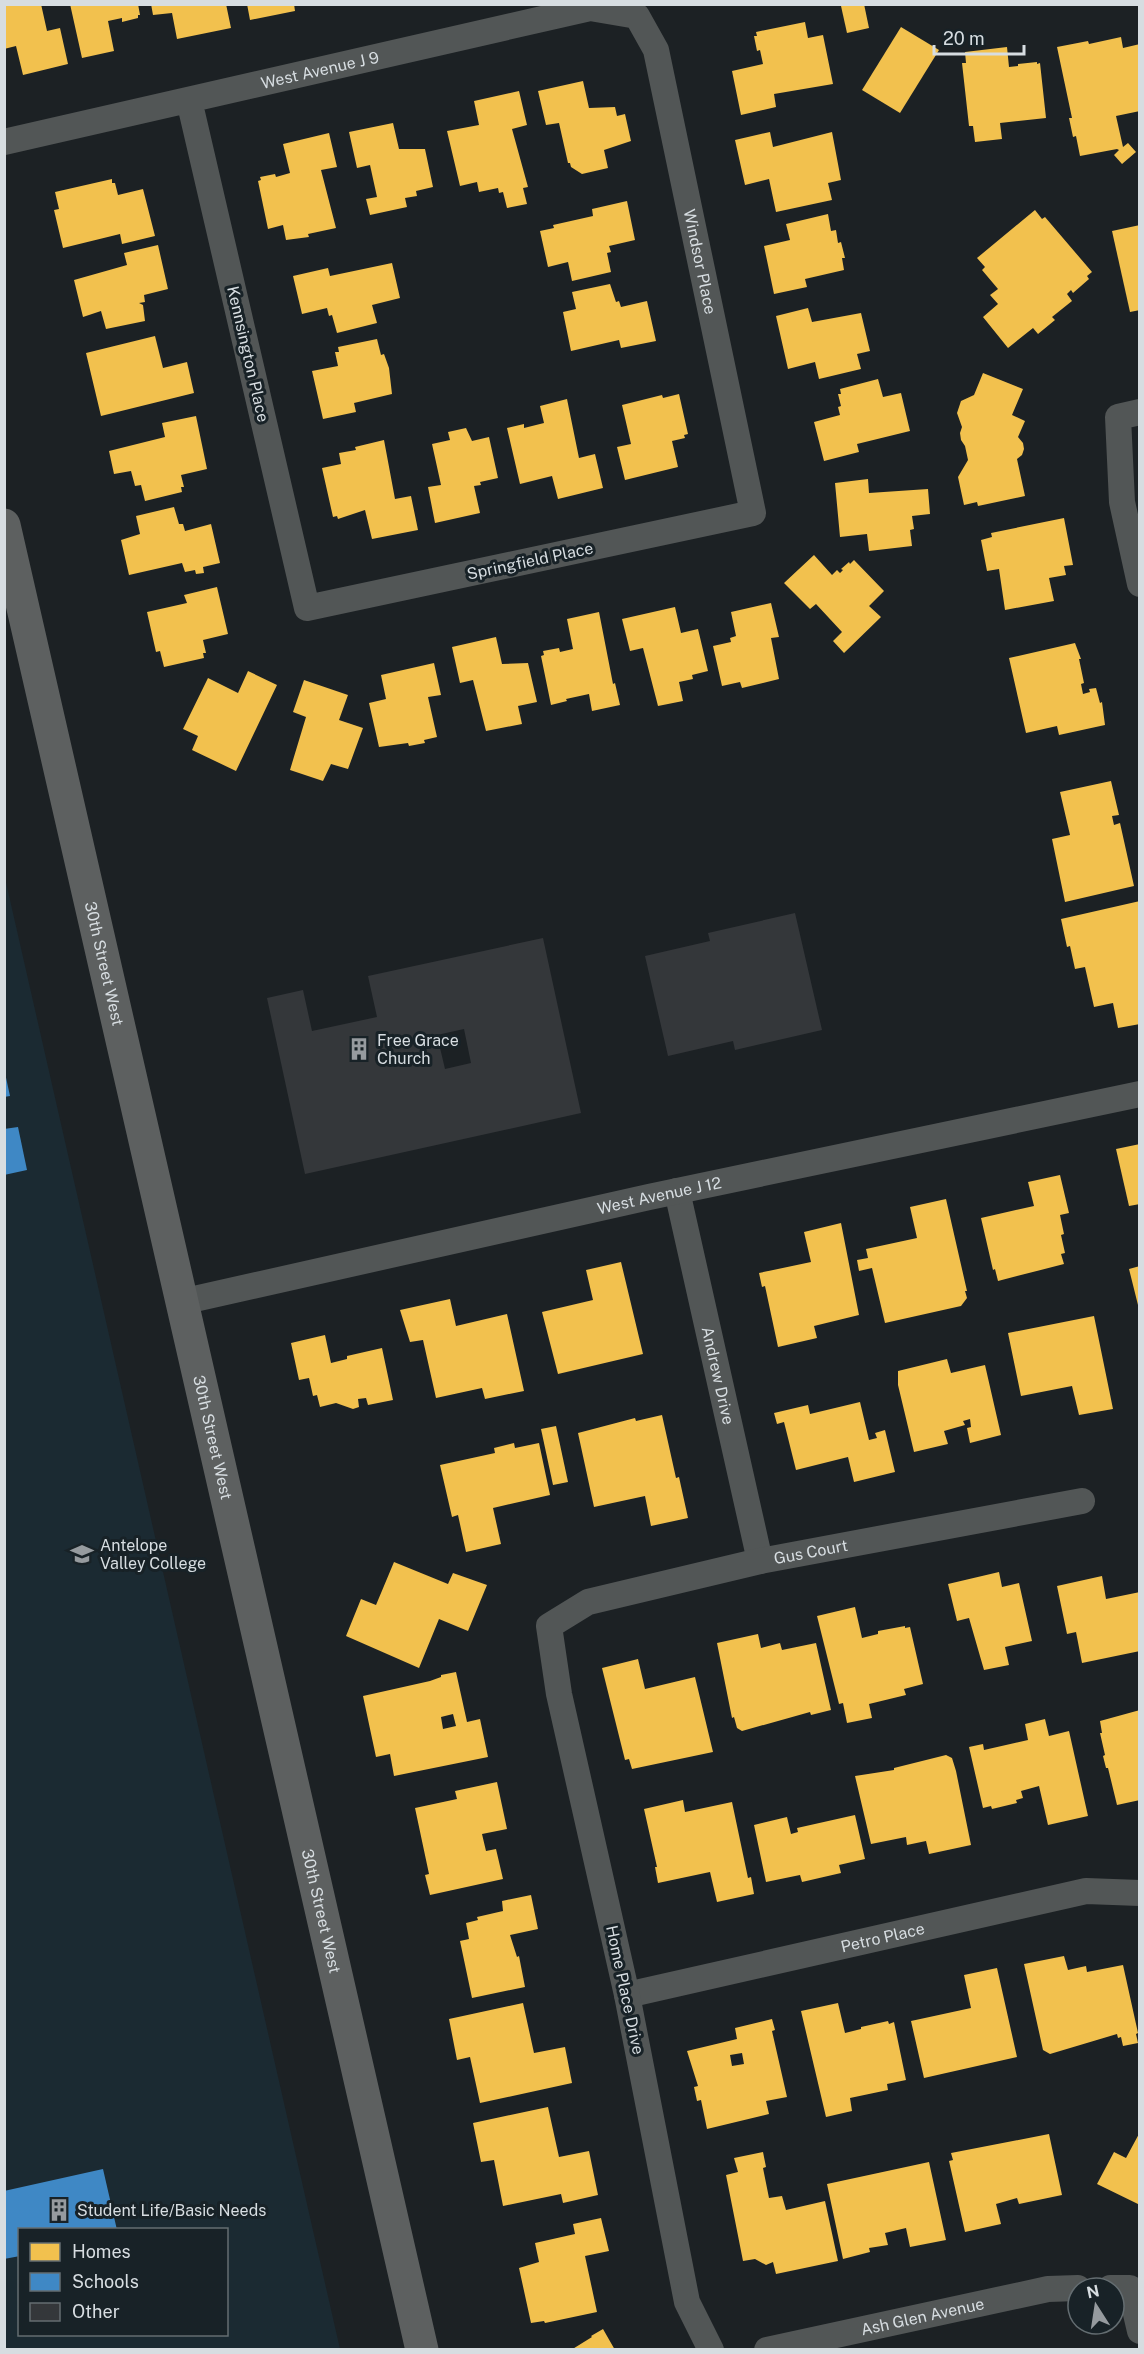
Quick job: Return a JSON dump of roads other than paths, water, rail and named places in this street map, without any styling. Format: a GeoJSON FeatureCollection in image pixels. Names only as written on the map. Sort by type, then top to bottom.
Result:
{"type":"FeatureCollection","features":[{"type":"Feature","properties":{"kind":"main road","name":"30th Street West"},"geometry":{"type":"LineString","coordinates":[[4,525],[139,1106],[181,1302],[422,2349]]}},
{"type":"Feature","properties":{"kind":"street","name":"West Avenue J 9"},"geometry":{"type":"LineString","coordinates":[[4,142],[590,8],[637,16]]}},
{"type":"Feature","properties":{"kind":"street","name":"Windsor Place"},"geometry":{"type":"LineString","coordinates":[[637,16],[656,50],[753,513]]}},
{"type":"Feature","properties":{"kind":"street","name":"Kennsington Place"},"geometry":{"type":"LineString","coordinates":[[189,100],[307,608]]}},
{"type":"Feature","properties":{"kind":"street"},"geometry":{"type":"LineString","coordinates":[[1140,412],[1118,417],[1122,502],[1140,584]]}},
{"type":"Feature","properties":{"kind":"street","name":"Springfield Place"},"geometry":{"type":"LineString","coordinates":[[307,608],[753,513]]}},
{"type":"Feature","properties":{"kind":"street","name":"West Avenue J 12"},"geometry":{"type":"LineString","coordinates":[[181,1302],[677,1191],[1140,1094]]}},
{"type":"Feature","properties":{"kind":"street","name":"Andrew Drive"},"geometry":{"type":"LineString","coordinates":[[677,1191],[760,1561]]}},
{"type":"Feature","properties":{"kind":"street","name":"Gus Court"},"geometry":{"type":"LineString","coordinates":[[549,1626],[588,1602],[760,1561],[1082,1501]]}},
{"type":"Feature","properties":{"kind":"street","name":"Home Place Drive"},"geometry":{"type":"LineString","coordinates":[[549,1626],[559,1694],[627,1995],[687,2302],[711,2349]]}},
{"type":"Feature","properties":{"kind":"street","name":"Petro Place"},"geometry":{"type":"LineString","coordinates":[[627,1995],[1086,1891],[1140,1893]]}},
{"type":"Feature","properties":{"kind":"street","name":"Ash Glen Avenue"},"geometry":{"type":"LineString","coordinates":[[767,2349],[1048,2289],[1066,2288]]}},
{"type":"Feature","properties":{"kind":"street"},"geometry":{"type":"LineString","coordinates":[[1126,2301],[1140,2331]]}},
{"type":"Feature","properties":{"kind":"place","name":"Free Grace Church"},"geometry":{"type":"Point","coordinates":[359,1049]}},
{"type":"Feature","properties":{"kind":"place","name":"Antelope Valley College"},"geometry":{"type":"Point","coordinates":[82,1554]}},
{"type":"Feature","properties":{"kind":"place","name":"Student Life/Basic Needs"},"geometry":{"type":"Point","coordinates":[59,2210]}}]}
